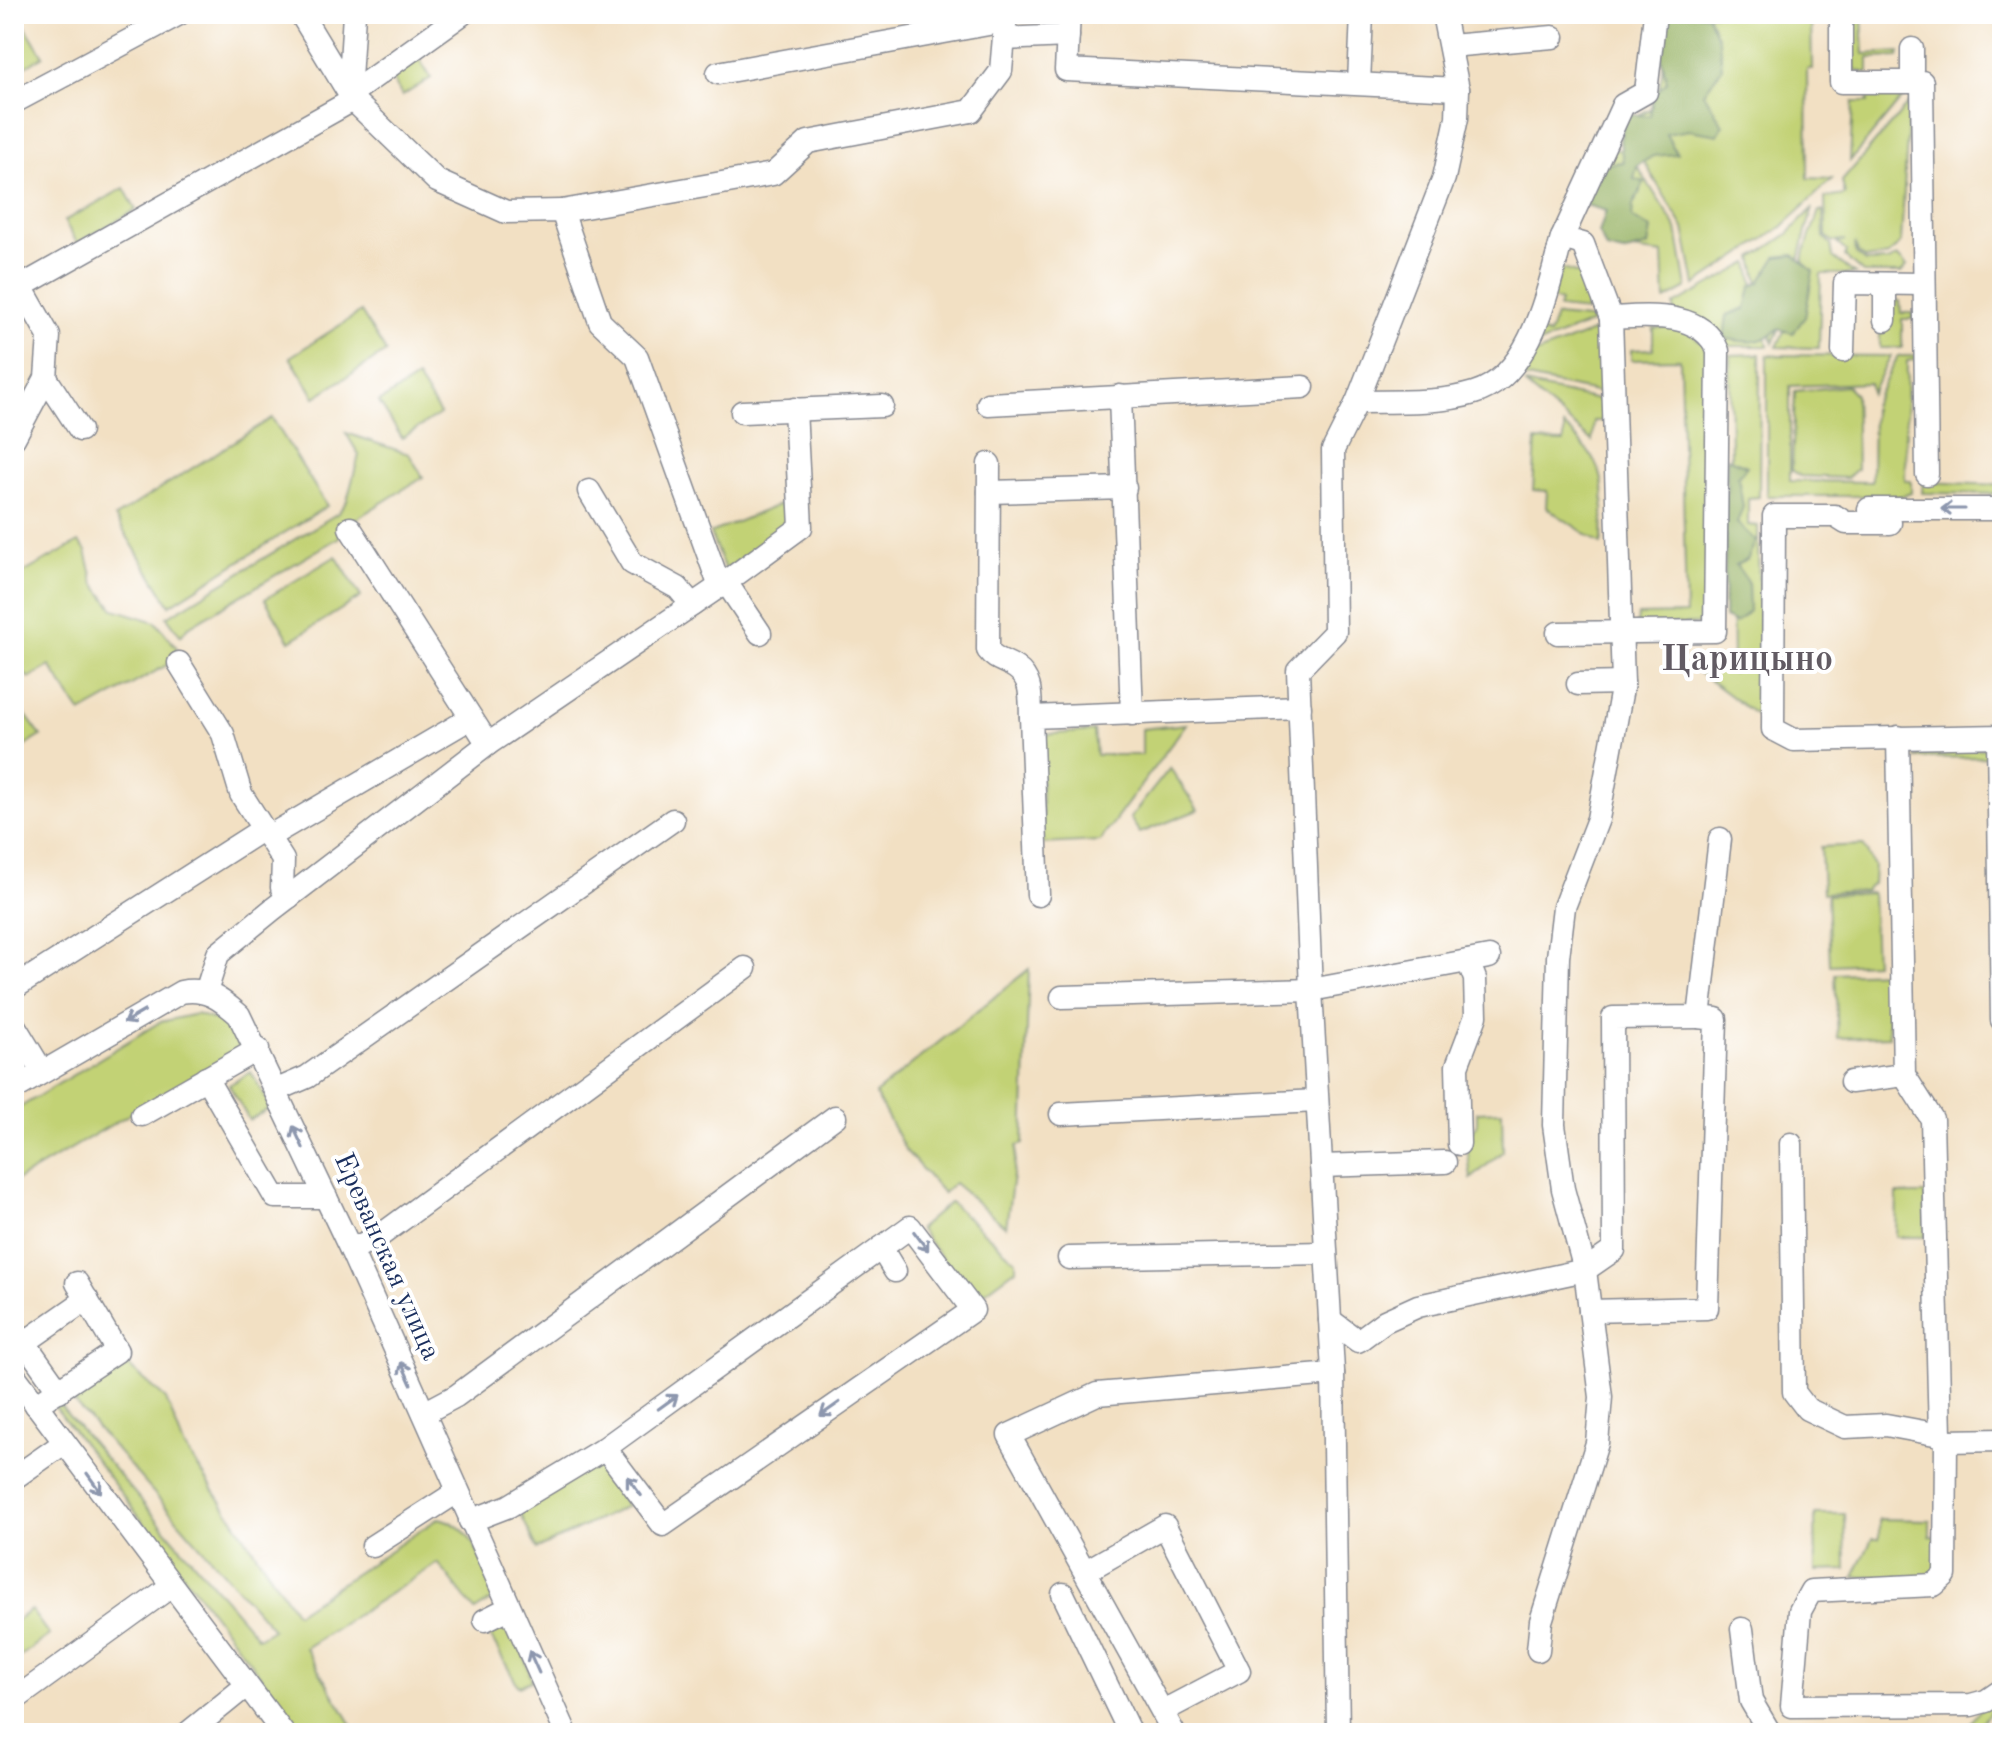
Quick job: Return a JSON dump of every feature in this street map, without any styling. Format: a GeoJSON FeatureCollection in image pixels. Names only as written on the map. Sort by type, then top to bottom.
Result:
{"type":"FeatureCollection","features":[{"type":"Feature","properties":{"kind":"street"},"geometry":{"type":"LineString","coordinates":[[14,102],[179,14]]}},
{"type":"Feature","properties":{"kind":"street"},"geometry":{"type":"LineString","coordinates":[[301,14],[351,98],[449,188],[506,212],[562,211],[773,174],[808,142],[971,111],[1001,71],[1005,25]]}},
{"type":"Feature","properties":{"kind":"street"},"geometry":{"type":"LineString","coordinates":[[351,98],[354,14]]}},
{"type":"Feature","properties":{"kind":"street"},"geometry":{"type":"LineString","coordinates":[[14,438],[46,378],[49,336],[17,281],[351,98],[462,14]]}},
{"type":"Feature","properties":{"kind":"street"},"geometry":{"type":"LineString","coordinates":[[1359,83],[1362,14]]}},
{"type":"Feature","properties":{"kind":"street"},"geometry":{"type":"LineString","coordinates":[[1338,1733],[1333,1373],[1311,990],[1298,670],[1335,632],[1333,450],[1357,402],[1444,178],[1457,118],[1458,89],[1443,14]]}},
{"type":"Feature","properties":{"kind":"street"},"geometry":{"type":"LineString","coordinates":[[1357,402],[1478,397],[1493,385],[1531,340],[1562,238],[1623,105],[1646,92],[1655,14]]}},
{"type":"Feature","properties":{"kind":"street"},"geometry":{"type":"LineString","coordinates":[[1841,14],[1841,82],[1922,82],[1927,474]]}},
{"type":"Feature","properties":{"kind":"street"},"geometry":{"type":"LineString","coordinates":[[718,73],[1005,25],[1069,25],[1066,70],[1458,89]]}},
{"type":"Feature","properties":{"kind":"street"},"geometry":{"type":"LineString","coordinates":[[1450,46],[1553,37]]}},
{"type":"Feature","properties":{"kind":"street"},"geometry":{"type":"LineString","coordinates":[[1912,49],[1912,82]]}},
{"type":"Feature","properties":{"kind":"street"},"geometry":{"type":"LineString","coordinates":[[562,211],[600,322],[637,357],[723,584],[760,633]]}},
{"type":"Feature","properties":{"kind":"street"},"geometry":{"type":"LineString","coordinates":[[1538,1650],[1541,1621],[1597,1443],[1601,1397],[1585,1270],[1563,1189],[1554,1125],[1558,957],[1564,907],[1598,819],[1623,683],[1611,318],[1583,244],[1562,238]]}},
{"type":"Feature","properties":{"kind":"street"},"geometry":{"type":"LineString","coordinates":[[1843,351],[1845,283],[1924,284]]}},
{"type":"Feature","properties":{"kind":"street"},"geometry":{"type":"LineString","coordinates":[[1885,284],[1885,320]]}},
{"type":"Feature","properties":{"kind":"street"},"geometry":{"type":"LineString","coordinates":[[1558,633],[1715,631],[1718,351],[1706,331],[1695,325],[1659,316],[1611,318]]}},
{"type":"Feature","properties":{"kind":"street"},"geometry":{"type":"LineString","coordinates":[[46,378],[80,430]]}},
{"type":"Feature","properties":{"kind":"street"},"geometry":{"type":"LineString","coordinates":[[988,404],[1303,387]]}},
{"type":"Feature","properties":{"kind":"street"},"geometry":{"type":"LineString","coordinates":[[1120,396],[1132,714]]}},
{"type":"Feature","properties":{"kind":"street"},"geometry":{"type":"LineString","coordinates":[[742,412],[882,406]]}},
{"type":"Feature","properties":{"kind":"street"},"geometry":{"type":"LineString","coordinates":[[14,1089],[172,995],[190,990],[206,992],[218,954],[289,897],[488,744],[723,584],[801,527],[795,409]]}},
{"type":"Feature","properties":{"kind":"street"},"geometry":{"type":"LineString","coordinates":[[989,464],[988,650],[995,660],[1015,667],[1029,683],[1038,895]]}},
{"type":"Feature","properties":{"kind":"street"},"geometry":{"type":"LineString","coordinates":[[989,492],[1125,488]]}},
{"type":"Feature","properties":{"kind":"street"},"geometry":{"type":"LineString","coordinates":[[589,491],[632,563],[678,588],[692,605]]}},
{"type":"Feature","properties":{"kind":"street"},"geometry":{"type":"LineString","coordinates":[[1835,516],[1844,509],[2002,509]]}},
{"type":"Feature","properties":{"kind":"street"},"geometry":{"type":"LineString","coordinates":[[1890,523],[1846,523],[1835,516],[1774,516],[1773,729],[1794,740],[2000,737],[2002,1020]]}},
{"type":"Feature","properties":{"kind":"street"},"geometry":{"type":"LineString","coordinates":[[350,528],[488,744]]}},
{"type":"Feature","properties":{"kind":"street"},"geometry":{"type":"LineString","coordinates":[[179,663],[223,734],[241,794],[283,860],[282,888],[289,897]]}},
{"type":"Feature","properties":{"kind":"street"},"geometry":{"type":"LineString","coordinates":[[1578,684],[1623,683]]}},
{"type":"Feature","properties":{"kind":"street"},"geometry":{"type":"LineString","coordinates":[[1031,717],[1300,707]]}},
{"type":"Feature","properties":{"kind":"street"},"geometry":{"type":"LineString","coordinates":[[14,988],[265,833],[471,718]]}},
{"type":"Feature","properties":{"kind":"street"},"geometry":{"type":"LineString","coordinates":[[1781,1733],[1792,1706],[1800,1611],[1811,1591],[1934,1585],[1945,1575],[1932,1119],[1904,1075],[1898,737]]}},
{"type":"Feature","properties":{"kind":"street"},"geometry":{"type":"LineString","coordinates":[[277,1090],[307,1077],[673,820]]}},
{"type":"Feature","properties":{"kind":"street"},"geometry":{"type":"LineString","coordinates":[[1699,1017],[1720,839]]}},
{"type":"Feature","properties":{"kind":"street"},"geometry":{"type":"LineString","coordinates":[[1062,997],[1311,990],[1479,959],[1475,979],[1476,1016],[1457,1066],[1459,1144]]}},
{"type":"Feature","properties":{"kind":"street"},"geometry":{"type":"LineString","coordinates":[[351,1250],[381,1235],[745,968]]}},
{"type":"Feature","properties":{"kind":"street","name":"Ереванская улица"},"geometry":{"type":"LineString","coordinates":[[206,992],[222,1000],[239,1015],[258,1049],[566,1733]]}},
{"type":"Feature","properties":{"kind":"street"},"geometry":{"type":"LineString","coordinates":[[1174,1733],[1009,1435],[1097,1394],[1333,1373],[1358,1341],[1385,1321],[1418,1306],[1585,1270],[1614,1250],[1613,1018],[1716,1019],[1707,1308],[1590,1311]]}},
{"type":"Feature","properties":{"kind":"street"},"geometry":{"type":"LineString","coordinates":[[14,1025],[42,1071]]}},
{"type":"Feature","properties":{"kind":"street"},"geometry":{"type":"LineString","coordinates":[[142,1115],[258,1049]]}},
{"type":"Feature","properties":{"kind":"street"},"geometry":{"type":"LineString","coordinates":[[1851,1082],[1904,1075]]}},
{"type":"Feature","properties":{"kind":"street"},"geometry":{"type":"LineString","coordinates":[[206,1078],[275,1197],[326,1197]]}},
{"type":"Feature","properties":{"kind":"street"},"geometry":{"type":"LineString","coordinates":[[1061,1114],[1317,1101]]}},
{"type":"Feature","properties":{"kind":"street"},"geometry":{"type":"LineString","coordinates":[[424,1413],[456,1396],[835,1117]]}},
{"type":"Feature","properties":{"kind":"street"},"geometry":{"type":"LineString","coordinates":[[1791,1144],[1794,1392],[1807,1409],[1845,1427],[1886,1425],[1943,1438],[2002,1440]]}},
{"type":"Feature","properties":{"kind":"street"},"geometry":{"type":"LineString","coordinates":[[1321,1166],[1445,1162]]}},
{"type":"Feature","properties":{"kind":"street"},"geometry":{"type":"LineString","coordinates":[[470,1521],[509,1506],[605,1448],[910,1227],[973,1310],[663,1525],[605,1448]]}},
{"type":"Feature","properties":{"kind":"street"},"geometry":{"type":"LineString","coordinates":[[881,1248],[895,1271]]}},
{"type":"Feature","properties":{"kind":"street"},"geometry":{"type":"LineString","coordinates":[[1069,1258],[1325,1253]]}},
{"type":"Feature","properties":{"kind":"street"},"geometry":{"type":"LineString","coordinates":[[36,1405],[59,1391],[117,1351],[82,1291],[22,1340],[59,1391]]}},
{"type":"Feature","properties":{"kind":"street"},"geometry":{"type":"LineString","coordinates":[[1330,1320],[1358,1341]]}},
{"type":"Feature","properties":{"kind":"street"},"geometry":{"type":"LineString","coordinates":[[14,1375],[170,1587],[283,1733]]}},
{"type":"Feature","properties":{"kind":"street"},"geometry":{"type":"LineString","coordinates":[[14,1478],[64,1443]]}},
{"type":"Feature","properties":{"kind":"street"},"geometry":{"type":"LineString","coordinates":[[373,1546],[457,1492]]}},
{"type":"Feature","properties":{"kind":"street"},"geometry":{"type":"LineString","coordinates":[[1086,1571],[1165,1526],[1239,1671],[1163,1711]]}},
{"type":"Feature","properties":{"kind":"street"},"geometry":{"type":"LineString","coordinates":[[14,1700],[170,1587]]}},
{"type":"Feature","properties":{"kind":"street"},"geometry":{"type":"LineString","coordinates":[[1063,1594],[1130,1733]]}},
{"type":"Feature","properties":{"kind":"street"},"geometry":{"type":"LineString","coordinates":[[485,1620],[509,1608]]}},
{"type":"Feature","properties":{"kind":"street"},"geometry":{"type":"LineString","coordinates":[[1742,1629],[1751,1701],[1770,1733]]}},
{"type":"Feature","properties":{"kind":"street"},"geometry":{"type":"LineString","coordinates":[[188,1733],[246,1686]]}},
{"type":"Feature","properties":{"kind":"street"},"geometry":{"type":"LineString","coordinates":[[1792,1706],[1971,1705],[1986,1701],[2002,1690]]}},
{"type":"Feature","properties":{"kind":"green space"},"geometry":{"type":"Polygon","coordinates":[[[1662,14],[1707,14],[1719,41],[1722,68],[1704,93],[1723,125],[1718,135],[1689,130],[1666,134],[1677,154],[1653,156],[1637,166],[1634,179],[1645,182],[1633,205],[1632,218],[1651,229],[1648,246],[1623,253],[1606,249],[1599,233],[1606,211],[1579,203],[1571,185],[1587,181],[1595,165],[1623,162],[1620,141],[1625,114],[1650,116],[1653,95],[1667,82],[1661,56],[1662,14]]]}},
{"type":"Feature","properties":{"kind":"green space"},"geometry":{"type":"Polygon","coordinates":[[[1667,14],[1811,14],[1812,69],[1807,69],[1808,178],[1832,179],[1782,227],[1695,285],[1684,228],[1621,124],[1656,106],[1665,57],[1667,14]]]}},
{"type":"Feature","properties":{"kind":"green space"},"geometry":{"type":"Polygon","coordinates":[[[1852,14],[1862,14],[1864,54],[1900,52],[1899,57],[1869,58],[1869,73],[1855,71],[1852,14]]]}},
{"type":"Feature","properties":{"kind":"green space"},"geometry":{"type":"Polygon","coordinates":[[[19,16],[43,56],[14,73],[14,19],[19,16]]]}},
{"type":"Feature","properties":{"kind":"green space"},"geometry":{"type":"Polygon","coordinates":[[[416,54],[431,78],[402,96],[388,71],[416,54]]]}},
{"type":"Feature","properties":{"kind":"green space"},"geometry":{"type":"Polygon","coordinates":[[[1900,92],[1904,96],[1850,161],[1853,102],[1868,102],[1868,93],[1900,92]]]}},
{"type":"Feature","properties":{"kind":"green space"},"geometry":{"type":"Polygon","coordinates":[[[1909,103],[1901,242],[1889,255],[1866,259],[1858,253],[1855,243],[1856,254],[1866,262],[1889,261],[1897,256],[1907,266],[1901,273],[1863,273],[1845,257],[1847,252],[1837,243],[1845,241],[1833,242],[1826,236],[1825,198],[1845,195],[1842,181],[1909,103]]]}},
{"type":"Feature","properties":{"kind":"green space"},"geometry":{"type":"Polygon","coordinates":[[[1609,150],[1627,150],[1677,229],[1687,288],[1665,300],[1663,254],[1609,247],[1615,212],[1591,196],[1609,150]]]}},
{"type":"Feature","properties":{"kind":"green space"},"geometry":{"type":"Polygon","coordinates":[[[124,188],[136,210],[77,243],[64,221],[124,188]]]}},
{"type":"Feature","properties":{"kind":"green space"},"geometry":{"type":"Polygon","coordinates":[[[1813,208],[1786,310],[1773,343],[1753,258],[1788,234],[1813,208]]]}},
{"type":"Feature","properties":{"kind":"green space"},"geometry":{"type":"Polygon","coordinates":[[[1819,211],[1823,211],[1824,237],[1831,244],[1833,257],[1855,274],[1821,274],[1819,348],[1777,347],[1796,304],[1805,250],[1819,211]]]}},
{"type":"Feature","properties":{"kind":"green space"},"geometry":{"type":"Polygon","coordinates":[[[1794,255],[1813,271],[1805,317],[1793,333],[1778,329],[1765,338],[1753,341],[1724,338],[1727,315],[1746,309],[1751,287],[1760,282],[1776,257],[1794,255]]]}},
{"type":"Feature","properties":{"kind":"green space"},"geometry":{"type":"Polygon","coordinates":[[[1749,263],[1768,346],[1724,346],[1674,313],[1674,305],[1749,263]]]}},
{"type":"Feature","properties":{"kind":"green space"},"geometry":{"type":"Polygon","coordinates":[[[1562,269],[1579,274],[1597,312],[1558,308],[1560,302],[1550,298],[1562,269]]]}},
{"type":"Feature","properties":{"kind":"green space"},"geometry":{"type":"Polygon","coordinates":[[[1894,301],[1900,301],[1901,313],[1912,313],[1913,319],[1902,319],[1902,348],[1880,348],[1880,328],[1894,301]]]}},
{"type":"Feature","properties":{"kind":"green space"},"geometry":{"type":"Polygon","coordinates":[[[361,312],[386,352],[315,397],[290,357],[361,312]]]}},
{"type":"Feature","properties":{"kind":"green space"},"geometry":{"type":"Polygon","coordinates":[[[1556,316],[1598,320],[1529,348],[1539,332],[1549,335],[1556,316]]]}},
{"type":"Feature","properties":{"kind":"green space"},"geometry":{"type":"Polygon","coordinates":[[[1653,328],[1687,330],[1711,350],[1710,624],[1637,625],[1638,615],[1686,614],[1680,359],[1631,360],[1631,350],[1653,349],[1653,328]]]}},
{"type":"Feature","properties":{"kind":"green space"},"geometry":{"type":"Polygon","coordinates":[[[1600,329],[1601,393],[1512,375],[1527,357],[1600,329]]]}},
{"type":"Feature","properties":{"kind":"green space"},"geometry":{"type":"Polygon","coordinates":[[[1760,354],[1759,497],[1748,498],[1748,525],[1758,526],[1760,705],[1767,711],[1767,723],[1694,669],[1733,673],[1730,355],[1760,354]]]}},
{"type":"Feature","properties":{"kind":"green space"},"geometry":{"type":"Polygon","coordinates":[[[1767,355],[1891,356],[1871,394],[1870,383],[1790,386],[1790,481],[1872,482],[1873,405],[1898,356],[1918,356],[1918,359],[1907,361],[1905,480],[1911,481],[1911,493],[1902,496],[1767,496],[1767,355]]]}},
{"type":"Feature","properties":{"kind":"green space"},"geometry":{"type":"Polygon","coordinates":[[[417,378],[440,414],[402,438],[379,402],[417,378]]]}},
{"type":"Feature","properties":{"kind":"green space"},"geometry":{"type":"Polygon","coordinates":[[[1524,384],[1603,401],[1603,421],[1594,421],[1592,441],[1524,384]]]}},
{"type":"Feature","properties":{"kind":"green space"},"geometry":{"type":"Polygon","coordinates":[[[1847,386],[1855,394],[1857,469],[1847,478],[1800,476],[1792,470],[1795,391],[1847,386]]]}},
{"type":"Feature","properties":{"kind":"green space"},"geometry":{"type":"Polygon","coordinates":[[[272,418],[327,506],[170,605],[115,517],[272,418]]]}},
{"type":"Feature","properties":{"kind":"green space"},"geometry":{"type":"Polygon","coordinates":[[[1564,426],[1591,455],[1602,479],[1602,545],[1546,507],[1547,491],[1533,490],[1536,441],[1564,442],[1564,426]]]}},
{"type":"Feature","properties":{"kind":"green space"},"geometry":{"type":"Polygon","coordinates":[[[346,433],[409,454],[423,477],[348,524],[338,538],[187,628],[181,636],[167,617],[338,513],[347,501],[359,455],[346,433]]]}},
{"type":"Feature","properties":{"kind":"green space"},"geometry":{"type":"Polygon","coordinates":[[[1727,458],[1747,466],[1738,477],[1743,507],[1737,523],[1756,541],[1747,560],[1736,565],[1748,582],[1749,611],[1736,623],[1724,618],[1727,458]]]}},
{"type":"Feature","properties":{"kind":"green space"},"geometry":{"type":"Polygon","coordinates":[[[1923,482],[2002,485],[2002,494],[1922,493],[1923,482]]]}},
{"type":"Feature","properties":{"kind":"green space"},"geometry":{"type":"Polygon","coordinates":[[[788,501],[787,527],[725,570],[710,533],[788,501]]]}},
{"type":"Feature","properties":{"kind":"green space"},"geometry":{"type":"Polygon","coordinates":[[[79,542],[86,551],[94,583],[114,609],[156,622],[177,648],[174,661],[81,713],[50,666],[29,678],[14,664],[14,578],[79,542]]]}},
{"type":"Feature","properties":{"kind":"green space"},"geometry":{"type":"Polygon","coordinates":[[[336,556],[361,597],[290,641],[265,599],[336,556]]]}},
{"type":"Feature","properties":{"kind":"green space"},"geometry":{"type":"Polygon","coordinates":[[[14,699],[41,736],[14,753],[14,699]]]}},
{"type":"Feature","properties":{"kind":"green space"},"geometry":{"type":"Polygon","coordinates":[[[1186,724],[1100,841],[1043,844],[1040,735],[1094,731],[1096,755],[1142,755],[1142,729],[1186,724]]]}},
{"type":"Feature","properties":{"kind":"green space"},"geometry":{"type":"Polygon","coordinates":[[[1992,748],[1996,757],[1916,758],[1926,751],[1992,748]]]}},
{"type":"Feature","properties":{"kind":"green space"},"geometry":{"type":"Polygon","coordinates":[[[1170,768],[1198,810],[1140,833],[1130,818],[1170,768]]]}},
{"type":"Feature","properties":{"kind":"green space"},"geometry":{"type":"Polygon","coordinates":[[[1863,845],[1874,866],[1873,884],[1865,891],[1823,893],[1821,847],[1863,845]]]}},
{"type":"Feature","properties":{"kind":"green space"},"geometry":{"type":"Polygon","coordinates":[[[1872,893],[1875,963],[1830,965],[1827,895],[1872,893]]]}},
{"type":"Feature","properties":{"kind":"green space"},"geometry":{"type":"Polygon","coordinates":[[[1029,969],[1023,1144],[1017,1146],[1006,1227],[954,1183],[943,1193],[906,1151],[875,1094],[1029,969]]]}},
{"type":"Feature","properties":{"kind":"green space"},"geometry":{"type":"Polygon","coordinates":[[[1886,972],[1889,1036],[1838,1038],[1835,974],[1886,972]]]}},
{"type":"Feature","properties":{"kind":"green space"},"geometry":{"type":"Polygon","coordinates":[[[196,1014],[225,1023],[242,1048],[14,1182],[14,1111],[160,1022],[196,1014]]]}},
{"type":"Feature","properties":{"kind":"green space"},"geometry":{"type":"Polygon","coordinates":[[[251,1072],[271,1108],[249,1120],[229,1085],[251,1072]]]}},
{"type":"Feature","properties":{"kind":"green space"},"geometry":{"type":"Polygon","coordinates":[[[1502,1111],[1503,1151],[1471,1179],[1466,1137],[1477,1125],[1477,1112],[1502,1111]]]}},
{"type":"Feature","properties":{"kind":"green space"},"geometry":{"type":"Polygon","coordinates":[[[1897,1194],[1925,1194],[1925,1237],[1896,1237],[1897,1194]]]}},
{"type":"Feature","properties":{"kind":"green space"},"geometry":{"type":"Polygon","coordinates":[[[950,1202],[1016,1261],[1016,1269],[974,1300],[919,1229],[950,1202]]]}},
{"type":"Feature","properties":{"kind":"green space"},"geometry":{"type":"Polygon","coordinates":[[[121,1359],[166,1399],[184,1446],[296,1613],[439,1518],[452,1523],[470,1539],[482,1561],[495,1598],[475,1611],[438,1563],[305,1648],[357,1733],[304,1733],[53,1404],[57,1402],[258,1638],[273,1629],[67,1394],[121,1359]]]}},
{"type":"Feature","properties":{"kind":"green space"},"geometry":{"type":"Polygon","coordinates":[[[595,1460],[627,1506],[537,1549],[518,1508],[595,1460]]]}},
{"type":"Feature","properties":{"kind":"green space"},"geometry":{"type":"Polygon","coordinates":[[[1815,1514],[1845,1514],[1846,1570],[1816,1571],[1815,1514]]]}},
{"type":"Feature","properties":{"kind":"green space"},"geometry":{"type":"Polygon","coordinates":[[[1879,1519],[1930,1520],[1930,1536],[1940,1537],[1939,1567],[1926,1578],[1854,1577],[1872,1539],[1879,1539],[1879,1519]]]}},
{"type":"Feature","properties":{"kind":"green space"},"geometry":{"type":"Polygon","coordinates":[[[31,1610],[49,1635],[14,1661],[14,1622],[31,1610]]]}},
{"type":"Feature","properties":{"kind":"green space"},"geometry":{"type":"Polygon","coordinates":[[[502,1626],[517,1632],[532,1681],[518,1686],[488,1632],[502,1626]]]}},
{"type":"Feature","properties":{"kind":"green space"},"geometry":{"type":"Polygon","coordinates":[[[1997,1703],[1973,1733],[1895,1733],[1968,1727],[1981,1708],[1997,1703]]]}},
{"type":"Feature","properties":{"kind":"district","name":"Царицыно"},"geometry":{"type":"Point","coordinates":[1747,661]}}]}
